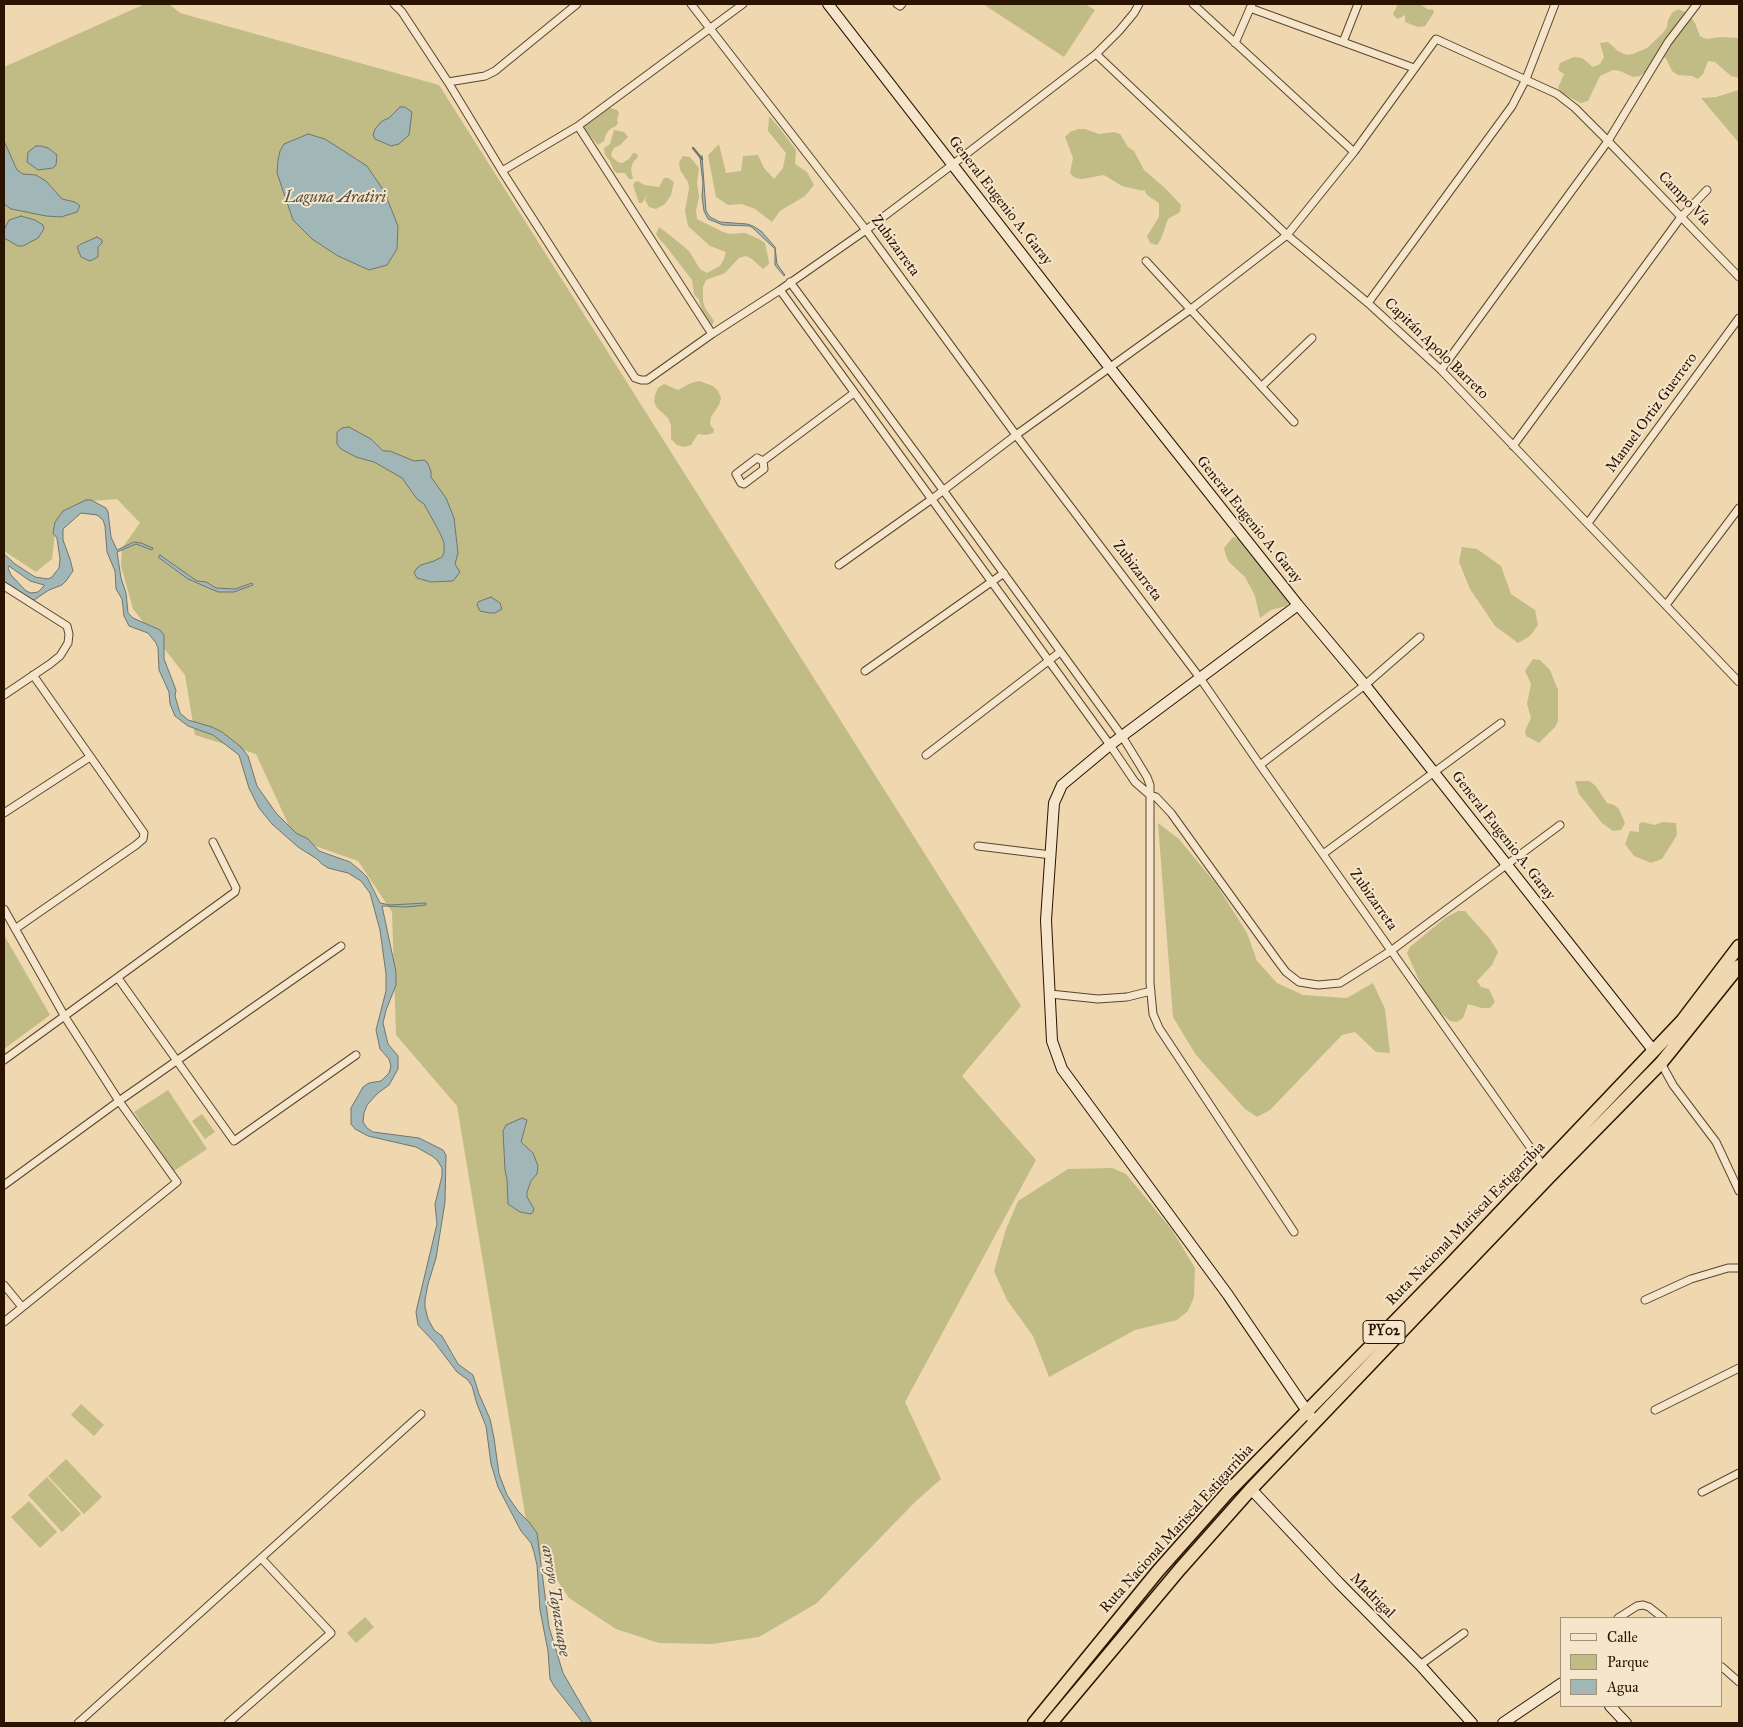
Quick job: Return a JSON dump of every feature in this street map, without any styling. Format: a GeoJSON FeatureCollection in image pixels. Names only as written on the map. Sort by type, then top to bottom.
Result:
{"type":"FeatureCollection","features":[{"type":"Feature","properties":{"kind":"highway","name":"Ruta Nacional Mariscal Estigarribia"},"geometry":{"type":"LineString","coordinates":[[1051,1723],[1311,1417],[1682,1021],[1739,946]]}},
{"type":"Feature","properties":{"kind":"highway","name":"Ruta Nacional Mariscal Estigarribia"},"geometry":{"type":"LineString","coordinates":[[1034,1723],[1164,1564],[1228,1492],[1311,1417],[1661,1063],[1739,966]]}},
{"type":"Feature","properties":{"kind":"street"},"geometry":{"type":"LineString","coordinates":[[394,4],[402,12],[448,82],[502,171],[635,378],[641,380],[647,380],[866,230],[1096,54],[1124,25],[1139,4]]}},
{"type":"Feature","properties":{"kind":"street"},"geometry":{"type":"LineString","coordinates":[[448,82],[484,76],[495,71],[577,4]]}},
{"type":"Feature","properties":{"kind":"street","name":"Zubizarreta"},"geometry":{"type":"LineString","coordinates":[[691,4],[866,230],[1016,434],[1200,678],[1544,1167]]}},
{"type":"Feature","properties":{"kind":"street"},"geometry":{"type":"LineString","coordinates":[[502,171],[578,126],[743,4]]}},
{"type":"Feature","properties":{"kind":"street","name":"General Eugenio A. Garay"},"geometry":{"type":"LineString","coordinates":[[828,4],[1110,368],[1365,685],[1653,1050]]}},
{"type":"Feature","properties":{"kind":"street"},"geometry":{"type":"LineString","coordinates":[[1192,4],[1354,152]]}},
{"type":"Feature","properties":{"kind":"street"},"geometry":{"type":"LineString","coordinates":[[1343,42],[1358,4]]}},
{"type":"Feature","properties":{"kind":"street"},"geometry":{"type":"LineString","coordinates":[[1368,303],[1512,106],[1526,79],[1555,4]]}},
{"type":"Feature","properties":{"kind":"street"},"geometry":{"type":"LineString","coordinates":[[1441,370],[1608,141],[1668,42],[1697,4]]}},
{"type":"Feature","properties":{"kind":"street"},"geometry":{"type":"LineString","coordinates":[[839,566],[932,499],[1016,434],[1191,309],[1287,234],[1354,152],[1414,68],[1251,6],[1235,43]]}},
{"type":"Feature","properties":{"kind":"street","name":"Campo Vía"},"geometry":{"type":"LineString","coordinates":[[1414,68],[1436,39],[1557,94],[1575,108],[1608,141],[1739,277]]}},
{"type":"Feature","properties":{"kind":"street","name":"Capitán Apolo Barreto"},"geometry":{"type":"LineString","coordinates":[[1096,54],[1287,234],[1368,303],[1441,370],[1739,682]]}},
{"type":"Feature","properties":{"kind":"street"},"geometry":{"type":"LineString","coordinates":[[578,126],[712,334]]}},
{"type":"Feature","properties":{"kind":"street"},"geometry":{"type":"LineString","coordinates":[[1514,446],[1681,216],[1707,190]]}},
{"type":"Feature","properties":{"kind":"street"},"geometry":{"type":"LineString","coordinates":[[1146,261],[1294,422]]}},
{"type":"Feature","properties":{"kind":"street"},"geometry":{"type":"LineString","coordinates":[[790,282],[1122,736],[1147,777],[1150,785],[1151,991],[1153,1014],[1159,1028],[1294,1232]]}},
{"type":"Feature","properties":{"kind":"street"},"geometry":{"type":"LineString","coordinates":[[780,290],[1135,782],[1156,798],[1171,813],[1276,960],[1286,972],[1299,982],[1318,985],[1340,983],[1392,950],[1560,825]]}},
{"type":"Feature","properties":{"kind":"street","name":"Manuel Ortiz Guerrero"},"geometry":{"type":"LineString","coordinates":[[1588,523],[1739,318]]}},
{"type":"Feature","properties":{"kind":"street"},"geometry":{"type":"LineString","coordinates":[[1262,386],[1312,338]]}},
{"type":"Feature","properties":{"kind":"street"},"geometry":{"type":"LineString","coordinates":[[763,461],[854,393]]}},
{"type":"Feature","properties":{"kind":"street"},"geometry":{"type":"LineString","coordinates":[[1666,605],[1739,508]]}},
{"type":"Feature","properties":{"kind":"street"},"geometry":{"type":"LineString","coordinates":[[866,671],[1004,573]]}},
{"type":"Feature","properties":{"kind":"street"},"geometry":{"type":"LineString","coordinates":[[4,586],[67,626],[69,634],[68,643],[60,656],[4,695]]}},
{"type":"Feature","properties":{"kind":"street"},"geometry":{"type":"LineString","coordinates":[[1298,604],[1110,745],[1062,785],[1054,803],[1046,920],[1052,1041],[1062,1069],[1228,1295],[1311,1417]]}},
{"type":"Feature","properties":{"kind":"street"},"geometry":{"type":"LineString","coordinates":[[1260,765],[1365,685],[1420,637]]}},
{"type":"Feature","properties":{"kind":"street"},"geometry":{"type":"LineString","coordinates":[[926,755],[1060,652]]}},
{"type":"Feature","properties":{"kind":"street"},"geometry":{"type":"LineString","coordinates":[[15,929],[142,839],[144,833],[33,675]]}},
{"type":"Feature","properties":{"kind":"street"},"geometry":{"type":"LineString","coordinates":[[1324,854],[1501,723]]}},
{"type":"Feature","properties":{"kind":"street"},"geometry":{"type":"LineString","coordinates":[[4,813],[90,757]]}},
{"type":"Feature","properties":{"kind":"street"},"geometry":{"type":"LineString","coordinates":[[4,1060],[235,892],[236,888],[213,842]]}},
{"type":"Feature","properties":{"kind":"street"},"geometry":{"type":"LineString","coordinates":[[978,846],[1051,855]]}},
{"type":"Feature","properties":{"kind":"street"},"geometry":{"type":"LineString","coordinates":[[4,909],[65,1017],[119,1101],[177,1182],[4,1322]]}},
{"type":"Feature","properties":{"kind":"street"},"geometry":{"type":"LineString","coordinates":[[4,1185],[119,1101],[341,946]]}},
{"type":"Feature","properties":{"kind":"street"},"geometry":{"type":"LineString","coordinates":[[118,978],[234,1141],[356,1055]]}},
{"type":"Feature","properties":{"kind":"street"},"geometry":{"type":"LineString","coordinates":[[1050,994],[1098,999],[1127,997],[1151,991]]}},
{"type":"Feature","properties":{"kind":"street"},"geometry":{"type":"LineString","coordinates":[[1661,1063],[1673,1085],[1716,1142],[1739,1191]]}},
{"type":"Feature","properties":{"kind":"street"},"geometry":{"type":"LineString","coordinates":[[1645,1300],[1691,1279],[1728,1268],[1739,1268]]}},
{"type":"Feature","properties":{"kind":"street"},"geometry":{"type":"LineString","coordinates":[[4,1286],[22,1307]]}},
{"type":"Feature","properties":{"kind":"street"},"geometry":{"type":"LineString","coordinates":[[1655,1410],[1739,1368]]}},
{"type":"Feature","properties":{"kind":"street"},"geometry":{"type":"LineString","coordinates":[[78,1723],[421,1414]]}},
{"type":"Feature","properties":{"kind":"street"},"geometry":{"type":"LineString","coordinates":[[1702,1492],[1739,1473]]}},
{"type":"Feature","properties":{"kind":"street","name":"Madrigal"},"geometry":{"type":"LineString","coordinates":[[1251,1489],[1339,1583],[1420,1665],[1472,1723]]}},
{"type":"Feature","properties":{"kind":"street"},"geometry":{"type":"LineString","coordinates":[[228,1723],[331,1633],[261,1558]]}},
{"type":"Feature","properties":{"kind":"street"},"geometry":{"type":"LineString","coordinates":[[1620,1617],[1643,1604],[1662,1617]]}},
{"type":"Feature","properties":{"kind":"street"},"geometry":{"type":"LineString","coordinates":[[1420,1665],[1464,1633]]}},
{"type":"Feature","properties":{"kind":"street"},"geometry":{"type":"LineString","coordinates":[[1723,1669],[1739,1682]]}},
{"type":"Feature","properties":{"kind":"street"},"geometry":{"type":"LineString","coordinates":[[1503,1723],[1560,1684]]}},
{"type":"Feature","properties":{"kind":"street"},"geometry":{"type":"LineString","coordinates":[[1611,1707],[1626,1723]]}},
{"type":"Feature","properties":{"kind":"green space"},"geometry":{"type":"Polygon","coordinates":[[[145,4],[169,4],[180,13],[439,85],[1021,1006],[962,1076],[1036,1160],[905,1402],[941,1479],[915,1502],[817,1603],[759,1637],[712,1644],[659,1643],[616,1629],[569,1598],[529,1538],[457,1106],[396,1035],[392,912],[358,861],[295,839],[256,754],[195,735],[185,675],[133,609],[121,566],[122,548],[140,523],[117,499],[93,501],[55,533],[52,559],[36,572],[4,551],[4,67],[145,4]]]}},
{"type":"Feature","properties":{"kind":"green space"},"geometry":{"type":"Polygon","coordinates":[[[983,4],[1085,4],[1095,10],[1064,57],[983,4]]]}},
{"type":"Feature","properties":{"kind":"green space"},"geometry":{"type":"Polygon","coordinates":[[[1398,4],[1420,4],[1427,9],[1434,10],[1425,26],[1418,27],[1405,22],[1405,15],[1398,19],[1395,17],[1393,14],[1398,4]]]}},
{"type":"Feature","properties":{"kind":"green space"},"geometry":{"type":"Polygon","coordinates":[[[1678,9],[1691,17],[1700,36],[1706,39],[1721,37],[1739,38],[1739,78],[1731,76],[1715,62],[1708,61],[1703,74],[1698,79],[1692,76],[1678,75],[1672,71],[1666,58],[1662,57],[1640,76],[1633,77],[1613,70],[1600,76],[1588,101],[1581,103],[1562,93],[1558,88],[1564,74],[1558,70],[1560,63],[1574,57],[1582,58],[1593,67],[1600,64],[1604,57],[1600,43],[1608,42],[1626,55],[1647,48],[1663,33],[1672,13],[1678,9]]]}},
{"type":"Feature","properties":{"kind":"green space"},"geometry":{"type":"Polygon","coordinates":[[[1739,90],[1739,143],[1701,98],[1716,97],[1739,90]]]}},
{"type":"Feature","properties":{"kind":"green space"},"geometry":{"type":"Polygon","coordinates":[[[607,107],[617,110],[619,113],[618,123],[610,129],[604,141],[598,145],[584,129],[585,125],[594,120],[598,113],[607,107]]]}},
{"type":"Feature","properties":{"kind":"green space"},"geometry":{"type":"Polygon","coordinates":[[[769,116],[796,150],[795,164],[807,172],[814,185],[805,196],[780,211],[772,222],[755,209],[742,204],[728,205],[716,197],[708,155],[719,144],[726,173],[741,171],[743,156],[758,155],[764,168],[774,179],[783,168],[786,153],[768,131],[769,116]]]}},
{"type":"Feature","properties":{"kind":"green space"},"geometry":{"type":"Polygon","coordinates":[[[1085,129],[1099,134],[1114,132],[1120,134],[1128,147],[1134,151],[1144,170],[1181,205],[1180,212],[1168,219],[1157,245],[1150,243],[1147,236],[1159,217],[1159,203],[1147,195],[1144,189],[1143,191],[1122,186],[1104,175],[1082,179],[1075,178],[1070,173],[1073,158],[1065,137],[1070,132],[1085,129]]]}},
{"type":"Feature","properties":{"kind":"green space"},"geometry":{"type":"Polygon","coordinates":[[[614,130],[624,132],[628,137],[614,148],[611,154],[612,157],[622,163],[629,159],[633,153],[637,154],[638,157],[633,162],[631,169],[633,179],[629,179],[625,173],[614,171],[605,155],[604,148],[610,144],[614,130]]]}},
{"type":"Feature","properties":{"kind":"green space"},"geometry":{"type":"Polygon","coordinates":[[[683,156],[690,157],[699,168],[697,219],[723,232],[730,234],[745,233],[759,239],[765,243],[768,257],[769,264],[763,269],[746,256],[739,258],[725,273],[706,280],[703,287],[703,301],[705,308],[714,321],[711,327],[703,315],[699,300],[694,294],[692,280],[656,234],[659,227],[689,251],[700,269],[707,273],[720,266],[724,259],[726,252],[710,246],[688,226],[685,211],[689,189],[688,182],[680,170],[679,162],[683,156]]]}},
{"type":"Feature","properties":{"kind":"green space"},"geometry":{"type":"Polygon","coordinates":[[[664,178],[674,182],[671,195],[665,204],[656,209],[649,207],[645,200],[648,193],[642,203],[639,203],[633,185],[635,182],[638,181],[644,185],[659,187],[664,178]]]}},
{"type":"Feature","properties":{"kind":"green space"},"geometry":{"type":"Polygon","coordinates":[[[699,381],[713,386],[721,398],[711,417],[710,424],[714,430],[713,433],[706,435],[698,434],[691,445],[684,447],[677,445],[671,439],[671,425],[668,418],[657,408],[654,402],[655,395],[658,388],[664,384],[678,390],[699,381]]]}},
{"type":"Feature","properties":{"kind":"green space"},"geometry":{"type":"Polygon","coordinates":[[[1233,537],[1240,539],[1253,557],[1280,580],[1290,583],[1290,601],[1286,606],[1271,610],[1260,618],[1255,596],[1245,577],[1229,562],[1226,556],[1224,548],[1233,537]]]}},
{"type":"Feature","properties":{"kind":"green space"},"geometry":{"type":"Polygon","coordinates":[[[1462,547],[1477,549],[1501,566],[1511,594],[1535,610],[1538,625],[1530,636],[1518,643],[1495,626],[1470,589],[1459,562],[1462,547]]]}},
{"type":"Feature","properties":{"kind":"green space"},"geometry":{"type":"Polygon","coordinates":[[[1533,659],[1540,660],[1550,670],[1558,690],[1558,721],[1555,727],[1539,743],[1526,736],[1525,731],[1531,718],[1527,704],[1531,684],[1525,671],[1533,659]]]}},
{"type":"Feature","properties":{"kind":"green space"},"geometry":{"type":"Polygon","coordinates":[[[1575,781],[1589,781],[1595,785],[1607,803],[1619,809],[1625,823],[1621,830],[1613,831],[1602,823],[1579,794],[1575,781]]]}},
{"type":"Feature","properties":{"kind":"green space"},"geometry":{"type":"Polygon","coordinates":[[[1642,822],[1655,825],[1662,822],[1676,823],[1677,835],[1662,859],[1651,863],[1634,856],[1625,844],[1630,831],[1639,832],[1639,824],[1642,822]]]}},
{"type":"Feature","properties":{"kind":"green space"},"geometry":{"type":"Polygon","coordinates":[[[1158,823],[1179,839],[1216,884],[1247,933],[1257,961],[1277,983],[1303,995],[1347,998],[1373,983],[1385,1009],[1390,1053],[1376,1052],[1355,1032],[1342,1035],[1270,1110],[1257,1117],[1245,1109],[1196,1055],[1173,1017],[1158,823]]]}},
{"type":"Feature","properties":{"kind":"green space"},"geometry":{"type":"Polygon","coordinates":[[[1458,911],[1465,911],[1490,939],[1498,952],[1492,965],[1477,981],[1481,987],[1489,989],[1495,1002],[1490,1008],[1468,1004],[1463,1018],[1457,1022],[1450,1021],[1433,1006],[1422,987],[1407,953],[1410,947],[1445,918],[1458,911]]]}},
{"type":"Feature","properties":{"kind":"green space"},"geometry":{"type":"Polygon","coordinates":[[[4,935],[50,1015],[4,1049],[4,935]]]}},
{"type":"Feature","properties":{"kind":"green space"},"geometry":{"type":"Polygon","coordinates":[[[168,1090],[207,1149],[174,1171],[134,1112],[168,1090]]]}},
{"type":"Feature","properties":{"kind":"green space"},"geometry":{"type":"Polygon","coordinates":[[[202,1114],[215,1132],[205,1139],[192,1121],[202,1114]]]}},
{"type":"Feature","properties":{"kind":"green space"},"geometry":{"type":"Polygon","coordinates":[[[1112,1168],[1126,1174],[1172,1230],[1195,1268],[1194,1297],[1188,1311],[1177,1320],[1135,1330],[1049,1377],[1033,1336],[1007,1300],[994,1271],[1006,1229],[1018,1201],[1068,1169],[1112,1168]]]}},
{"type":"Feature","properties":{"kind":"green space"},"geometry":{"type":"Polygon","coordinates":[[[81,1404],[104,1425],[94,1436],[71,1415],[81,1404]]]}},
{"type":"Feature","properties":{"kind":"green space"},"geometry":{"type":"Polygon","coordinates":[[[66,1459],[102,1497],[84,1514],[48,1476],[66,1459]]]}},
{"type":"Feature","properties":{"kind":"green space"},"geometry":{"type":"Polygon","coordinates":[[[47,1477],[81,1514],[62,1532],[28,1495],[47,1477]]]}},
{"type":"Feature","properties":{"kind":"green space"},"geometry":{"type":"Polygon","coordinates":[[[29,1501],[57,1532],[40,1548],[11,1517],[29,1501]]]}},
{"type":"Feature","properties":{"kind":"green space"},"geometry":{"type":"Polygon","coordinates":[[[365,1617],[374,1627],[356,1643],[347,1633],[365,1617]]]}},
{"type":"Feature","properties":{"kind":"water"},"geometry":{"type":"Polygon","coordinates":[[[400,107],[405,107],[412,112],[409,135],[399,144],[391,146],[375,139],[373,135],[375,129],[400,107]]]}},
{"type":"Feature","properties":{"kind":"water","name":"Laguna Aratiri"},"geometry":{"type":"Polygon","coordinates":[[[308,134],[325,139],[367,166],[384,191],[398,226],[397,249],[387,265],[369,270],[338,256],[312,239],[293,220],[277,173],[278,160],[284,144],[308,134]]]}},
{"type":"Feature","properties":{"kind":"water"},"geometry":{"type":"Polygon","coordinates":[[[4,141],[17,170],[23,174],[36,175],[46,181],[62,199],[75,202],[80,206],[77,212],[61,217],[46,216],[11,209],[4,204],[4,141]]]}},
{"type":"Feature","properties":{"kind":"water"},"geometry":{"type":"Polygon","coordinates":[[[36,146],[48,148],[57,155],[56,165],[53,168],[38,170],[27,162],[28,152],[36,146]]]}},
{"type":"Feature","properties":{"kind":"water"},"geometry":{"type":"Polygon","coordinates":[[[702,156],[706,211],[710,217],[720,222],[747,224],[761,231],[775,247],[777,264],[784,276],[775,265],[775,249],[750,226],[723,225],[708,219],[704,211],[702,196],[703,184],[700,157],[702,156]]]}},
{"type":"Feature","properties":{"kind":"water"},"geometry":{"type":"Polygon","coordinates":[[[21,216],[35,220],[43,225],[44,229],[38,238],[23,246],[18,246],[4,238],[4,230],[9,220],[21,216]]]}},
{"type":"Feature","properties":{"kind":"water"},"geometry":{"type":"Polygon","coordinates":[[[97,237],[102,240],[98,247],[98,257],[90,261],[81,257],[77,247],[97,237]]]}},
{"type":"Feature","properties":{"kind":"water"},"geometry":{"type":"Polygon","coordinates":[[[349,427],[371,439],[383,451],[390,451],[414,461],[424,460],[427,462],[431,471],[431,477],[446,498],[454,518],[458,553],[455,564],[460,572],[453,581],[431,582],[417,578],[414,573],[417,568],[442,557],[444,543],[440,533],[424,504],[417,499],[402,478],[374,462],[356,457],[341,449],[337,444],[337,432],[342,428],[349,427]]]}},
{"type":"Feature","properties":{"kind":"water"},"geometry":{"type":"Polygon","coordinates":[[[86,500],[91,500],[106,508],[111,537],[117,550],[134,542],[153,548],[152,550],[136,544],[117,552],[121,578],[126,593],[128,613],[133,618],[160,630],[164,635],[164,659],[176,690],[175,696],[180,713],[188,720],[222,732],[241,747],[248,756],[257,786],[276,813],[296,833],[308,839],[319,851],[350,862],[362,872],[367,877],[380,903],[390,905],[426,903],[426,905],[407,907],[382,906],[396,972],[396,985],[383,1023],[388,1044],[398,1056],[398,1069],[389,1085],[367,1105],[363,1122],[373,1132],[419,1138],[443,1150],[446,1155],[445,1202],[436,1258],[425,1300],[428,1319],[434,1330],[442,1336],[458,1364],[473,1375],[490,1419],[499,1474],[507,1495],[537,1533],[549,1627],[563,1673],[592,1723],[583,1723],[550,1679],[548,1651],[540,1610],[537,1565],[534,1552],[531,1543],[521,1531],[498,1487],[491,1464],[486,1426],[472,1386],[468,1380],[457,1372],[435,1343],[418,1325],[416,1312],[437,1224],[435,1204],[442,1176],[442,1168],[437,1160],[416,1147],[368,1136],[355,1129],[351,1124],[351,1108],[363,1087],[369,1083],[381,1081],[389,1073],[391,1066],[389,1059],[380,1049],[376,1030],[386,991],[386,974],[380,930],[370,893],[361,881],[348,873],[328,868],[298,847],[272,824],[259,808],[249,788],[239,755],[213,735],[188,726],[175,716],[170,704],[169,692],[159,670],[156,643],[148,633],[129,626],[124,616],[122,599],[116,589],[115,571],[107,552],[103,520],[97,515],[81,513],[63,529],[63,540],[73,571],[62,585],[49,590],[34,600],[27,598],[4,581],[4,554],[35,577],[48,579],[52,577],[59,568],[60,559],[57,538],[53,533],[55,522],[63,511],[86,500]],[[9,566],[11,575],[26,591],[31,593],[38,592],[44,586],[30,581],[9,566]]]}},
{"type":"Feature","properties":{"kind":"water"},"geometry":{"type":"Polygon","coordinates":[[[160,555],[197,581],[206,582],[216,588],[235,589],[252,583],[253,585],[234,592],[218,592],[188,579],[158,557],[160,555]]]}},
{"type":"Feature","properties":{"kind":"water"},"geometry":{"type":"Polygon","coordinates":[[[491,597],[500,603],[502,609],[495,613],[480,611],[477,605],[478,602],[491,597]]]}},
{"type":"Feature","properties":{"kind":"water"},"geometry":{"type":"Polygon","coordinates":[[[522,1118],[527,1120],[521,1142],[533,1153],[538,1166],[537,1174],[531,1181],[527,1192],[527,1197],[534,1209],[531,1214],[520,1212],[508,1204],[503,1131],[506,1125],[522,1118]]]}},
{"type":"Feature","properties":{"kind":"waterway"},"geometry":{"type":"LineString","coordinates":[[693,148],[702,159]]}},
{"type":"Feature","properties":{"kind":"water label","name":"arroyo Tayazuape"},"geometry":{"type":"Point","coordinates":[555,1601]}}]}
